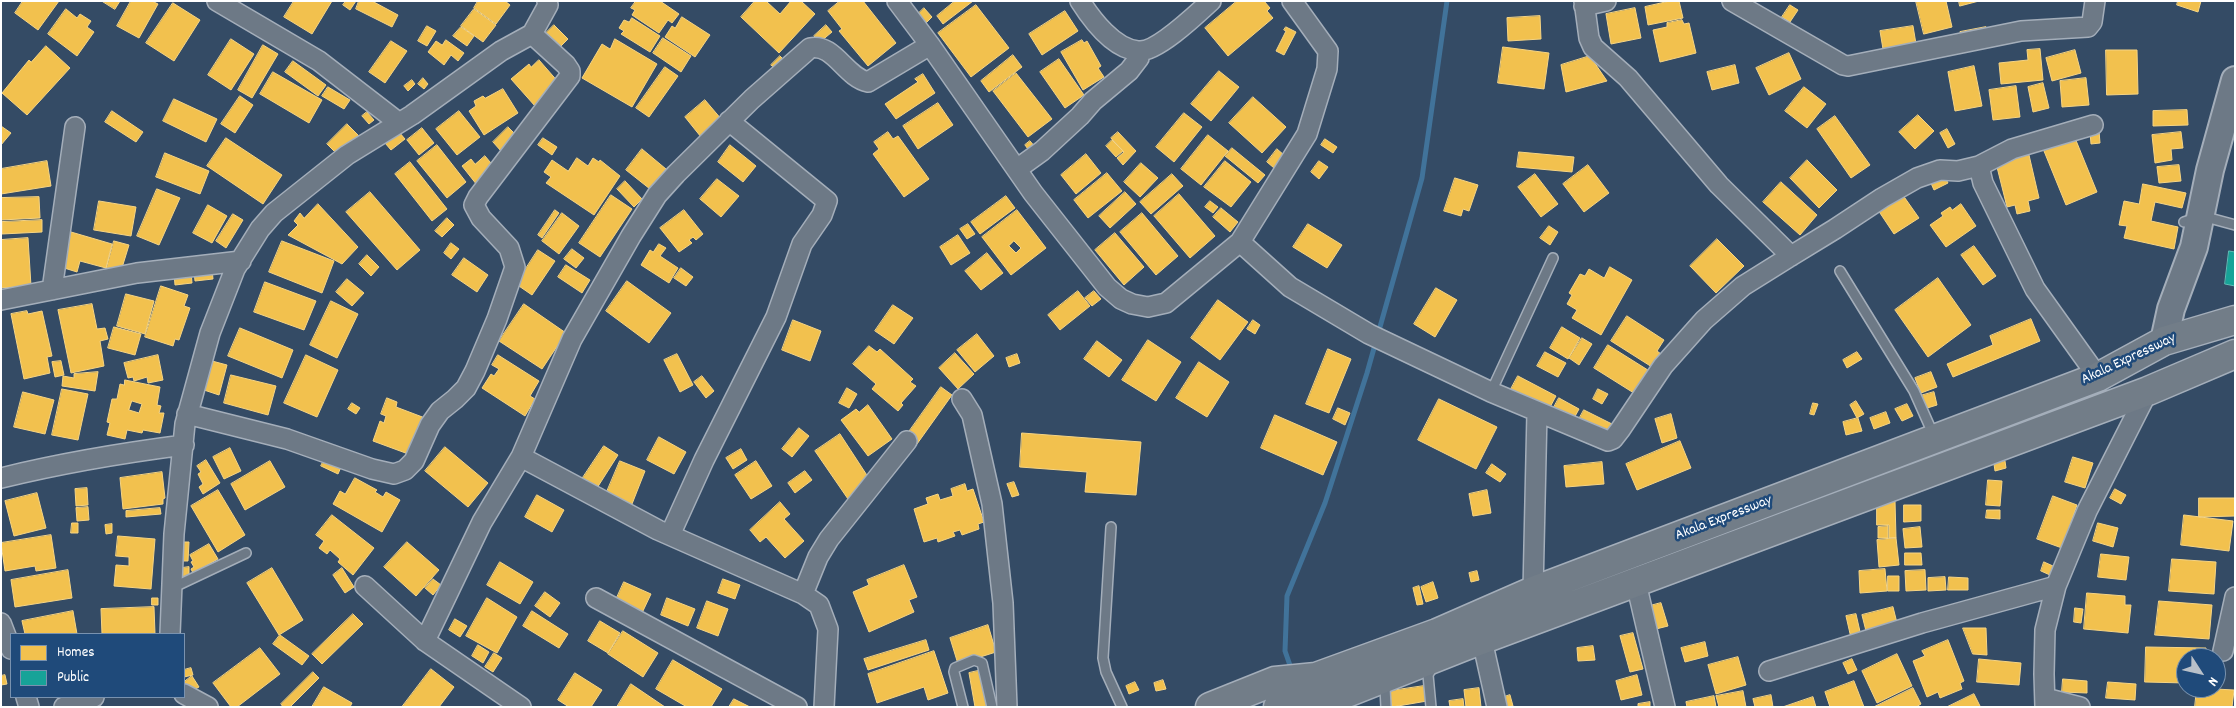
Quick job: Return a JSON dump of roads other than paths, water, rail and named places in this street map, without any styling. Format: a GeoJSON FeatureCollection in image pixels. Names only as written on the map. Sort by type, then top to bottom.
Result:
{"type":"FeatureCollection","features":[{"type":"Feature","properties":{"kind":"main road","name":"Akala Expressway"},"geometry":{"type":"LineString","coordinates":[[1281,697],[1316,677],[1437,633],[1533,591],[2098,377],[2164,341],[2235,320]]}},
{"type":"Feature","properties":{"kind":"main road","name":"Akala Expressway"},"geometry":{"type":"LineString","coordinates":[[1210,707],[1281,697],[1334,698],[1429,670],[1482,640],[2148,391],[2235,354]]}},
{"type":"Feature","properties":{"kind":"street"},"geometry":{"type":"LineString","coordinates":[[217,1],[319,61],[398,122]]}},
{"type":"Feature","properties":{"kind":"street"},"geometry":{"type":"LineString","coordinates":[[170,633],[174,534],[187,414],[210,333],[241,261],[260,229],[274,213],[346,155],[412,114],[500,51],[532,34],[548,5],[548,1]]}},
{"type":"Feature","properties":{"kind":"street"},"geometry":{"type":"LineString","coordinates":[[897,1],[1033,193],[1107,287],[1121,299],[1132,304],[1148,307],[1166,303],[1240,242],[1307,134],[1327,69],[1328,51],[1292,1]]}},
{"type":"Feature","properties":{"kind":"street"},"geometry":{"type":"LineString","coordinates":[[1080,1],[1102,30],[1123,45],[1138,51],[1151,48],[1179,29],[1211,1]]}},
{"type":"Feature","properties":{"kind":"street"},"geometry":{"type":"LineString","coordinates":[[1606,1],[1584,4],[1589,38],[1593,46],[1628,78],[1719,185],[1790,256]]}},
{"type":"Feature","properties":{"kind":"street"},"geometry":{"type":"LineString","coordinates":[[1732,1],[1843,65],[1848,66],[2021,31],[2088,27],[2092,22],[2095,1]]}},
{"type":"Feature","properties":{"kind":"street"},"geometry":{"type":"LineString","coordinates":[[187,414],[287,439],[372,469],[394,474],[405,470],[414,461],[430,425],[440,411],[456,399],[466,388],[475,371],[497,319],[515,267],[509,248],[481,218],[474,205],[478,196],[570,76],[570,71],[566,66],[532,34]]}},
{"type":"Feature","properties":{"kind":"street"},"geometry":{"type":"LineString","coordinates":[[425,641],[482,522],[521,457],[572,339],[631,236],[658,195],[729,121],[810,48],[818,46],[825,49],[853,76],[868,82],[930,45]]}},
{"type":"Feature","properties":{"kind":"street"},"geometry":{"type":"LineString","coordinates":[[1017,169],[1042,151],[1080,116],[1093,101],[1129,71],[1139,58],[1138,51]]}},
{"type":"Feature","properties":{"kind":"street"},"geometry":{"type":"LineString","coordinates":[[2164,341],[2171,308],[2194,247],[2193,219],[2210,170],[2235,80]]}},
{"type":"Feature","properties":{"kind":"street"},"geometry":{"type":"LineString","coordinates":[[670,535],[704,460],[776,317],[802,244],[822,215],[826,201],[729,121]]}},
{"type":"Feature","properties":{"kind":"street"},"geometry":{"type":"LineString","coordinates":[[1240,242],[1290,288],[1369,334],[1491,392],[1608,441],[1613,438],[1663,366],[1704,320],[1743,286],[1917,178],[1940,170],[1958,171],[1979,166],[2012,149],[2093,126]]}},
{"type":"Feature","properties":{"kind":"street"},"geometry":{"type":"LineString","coordinates":[[52,290],[74,127]]}},
{"type":"Feature","properties":{"kind":"street"},"geometry":{"type":"LineString","coordinates":[[1979,166],[1983,183],[2035,288],[2098,377]]}},
{"type":"Feature","properties":{"kind":"street"},"geometry":{"type":"LineString","coordinates":[[1,300],[137,273],[241,261]]}},
{"type":"Feature","properties":{"kind":"street"},"geometry":{"type":"LineString","coordinates":[[2080,707],[2045,702],[2045,630],[2056,586],[2087,511],[2148,391]]}},
{"type":"Feature","properties":{"kind":"street"},"geometry":{"type":"LineString","coordinates":[[962,399],[972,415],[995,522],[1003,603],[1007,707]]}},
{"type":"Feature","properties":{"kind":"street"},"geometry":{"type":"LineString","coordinates":[[1533,591],[1537,412]]}},
{"type":"Feature","properties":{"kind":"street"},"geometry":{"type":"LineString","coordinates":[[804,594],[818,557],[828,539],[907,441]]}},
{"type":"Feature","properties":{"kind":"street"},"geometry":{"type":"LineString","coordinates":[[1,478],[53,465],[112,454],[184,446]]}},
{"type":"Feature","properties":{"kind":"street"},"geometry":{"type":"LineString","coordinates":[[521,457],[670,535],[804,594],[819,605],[828,629],[824,707]]}},
{"type":"Feature","properties":{"kind":"street"},"geometry":{"type":"LineString","coordinates":[[1636,583],[1664,707]]}},
{"type":"Feature","properties":{"kind":"street"},"geometry":{"type":"LineString","coordinates":[[365,586],[425,641],[521,707]]}},
{"type":"Feature","properties":{"kind":"street"},"geometry":{"type":"LineString","coordinates":[[1769,670],[1922,623],[2056,586]]}},
{"type":"Feature","properties":{"kind":"street"},"geometry":{"type":"LineString","coordinates":[[2223,648],[2235,597]]}},
{"type":"Feature","properties":{"kind":"street"},"geometry":{"type":"LineString","coordinates":[[596,598],[797,707]]}},
{"type":"Feature","properties":{"kind":"street"},"geometry":{"type":"LineString","coordinates":[[1,623],[10,646]]}},
{"type":"Feature","properties":{"kind":"street"},"geometry":{"type":"LineString","coordinates":[[1482,640],[1497,707]]}},
{"type":"Feature","properties":{"kind":"street"},"geometry":{"type":"LineString","coordinates":[[185,695],[208,707]]}},
{"type":"Feature","properties":{"kind":"street"},"geometry":{"type":"LineString","coordinates":[[64,707],[91,698]]}},
{"type":"Feature","properties":{"kind":"lane"},"geometry":{"type":"LineString","coordinates":[[2193,219],[2235,225]]}},
{"type":"Feature","properties":{"kind":"lane"},"geometry":{"type":"LineString","coordinates":[[1491,392],[1553,258]]}},
{"type":"Feature","properties":{"kind":"lane"},"geometry":{"type":"LineString","coordinates":[[1840,271],[1914,391],[1935,439]]}},
{"type":"Feature","properties":{"kind":"lane"},"geometry":{"type":"LineString","coordinates":[[1111,527],[1103,658],[1106,672],[1122,707]]}},
{"type":"Feature","properties":{"kind":"lane"},"geometry":{"type":"LineString","coordinates":[[172,588],[246,553]]}},
{"type":"Feature","properties":{"kind":"lane"},"geometry":{"type":"LineString","coordinates":[[964,707],[955,668],[974,660],[982,663],[992,707]]}},
{"type":"Feature","properties":{"kind":"lane"},"geometry":{"type":"LineString","coordinates":[[1429,670],[1431,707]]}},
{"type":"Feature","properties":{"kind":"lane"},"geometry":{"type":"LineString","coordinates":[[1386,707],[1390,683]]}},
{"type":"Feature","properties":{"kind":"waterway"},"geometry":{"type":"LineString","coordinates":[[1292,671],[1285,651],[1287,596],[1325,503],[1367,373],[1422,178],[1447,1]]}}]}
